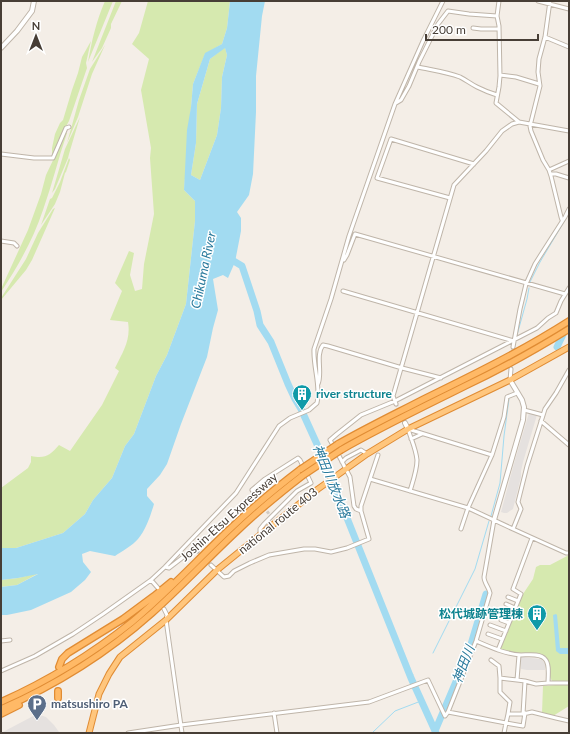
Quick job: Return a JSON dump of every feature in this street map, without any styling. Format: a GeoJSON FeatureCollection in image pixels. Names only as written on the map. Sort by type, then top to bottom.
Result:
{"type":"FeatureCollection","features":[{"type":"Feature","properties":{"kind":"highway","name":"Joshin-Etsu Expressway"},"geometry":{"type":"LineString","coordinates":[[1,702],[28,690],[65,669],[117,634],[161,596],[230,528],[300,469],[338,444],[494,365],[569,321]]}},
{"type":"Feature","properties":{"kind":"highway","name":"Joshin-Etsu Expressway"},"geometry":{"type":"LineString","coordinates":[[1,709],[70,674],[104,652],[142,622],[247,521],[302,476],[340,450],[378,429],[496,370],[569,329]]}},
{"type":"Feature","properties":{"kind":"highway","name":"national route 403"},"geometry":{"type":"LineString","coordinates":[[89,733],[99,694],[109,674],[120,658],[166,620],[217,570],[260,535],[343,470],[408,429],[510,380],[569,347]]}},
{"type":"Feature","properties":{"kind":"highway"},"geometry":{"type":"LineString","coordinates":[[59,666],[62,659],[68,652],[123,619],[142,605],[171,582],[230,528]]}},
{"type":"Feature","properties":{"kind":"highway"},"geometry":{"type":"LineString","coordinates":[[1,714],[44,691],[70,674]]}},
{"type":"Feature","properties":{"kind":"highway"},"geometry":{"type":"LineString","coordinates":[[58,691],[58,698]]}},
{"type":"Feature","properties":{"kind":"street"},"geometry":{"type":"LineString","coordinates":[[1,48],[17,31],[32,11],[34,1]]}},
{"type":"Feature","properties":{"kind":"street"},"geometry":{"type":"LineString","coordinates":[[1,671],[35,656],[73,634],[151,580],[236,493],[279,426],[290,418],[309,410],[317,403],[314,349],[331,299],[356,213],[395,104],[423,41],[443,1]]}},
{"type":"Feature","properties":{"kind":"street"},"geometry":{"type":"LineString","coordinates":[[499,1],[497,16],[499,29],[500,75],[496,103],[519,122]]}},
{"type":"Feature","properties":{"kind":"street"},"geometry":{"type":"LineString","coordinates":[[538,1],[550,2],[569,10]]}},
{"type":"Feature","properties":{"kind":"street"},"geometry":{"type":"LineString","coordinates":[[550,2],[545,37],[539,59],[538,72],[540,84],[530,124],[531,131],[543,160],[551,174],[560,217],[562,220]]}},
{"type":"Feature","properties":{"kind":"street"},"geometry":{"type":"LineString","coordinates":[[395,104],[401,100],[409,86],[438,24],[448,11],[497,16]]}},
{"type":"Feature","properties":{"kind":"street"},"geometry":{"type":"LineString","coordinates":[[473,28],[499,29]]}},
{"type":"Feature","properties":{"kind":"street"},"geometry":{"type":"LineString","coordinates":[[545,37],[569,46]]}},
{"type":"Feature","properties":{"kind":"street"},"geometry":{"type":"LineString","coordinates":[[418,68],[452,74],[483,90],[497,95]]}},
{"type":"Feature","properties":{"kind":"street"},"geometry":{"type":"LineString","coordinates":[[500,75],[516,77],[540,84]]}},
{"type":"Feature","properties":{"kind":"street"},"geometry":{"type":"LineString","coordinates":[[396,403],[393,396],[454,185],[486,151],[502,131],[512,124],[519,122],[569,131]]}},
{"type":"Feature","properties":{"kind":"street"},"geometry":{"type":"LineString","coordinates":[[1,154],[34,158],[53,158],[66,128],[69,127]]}},
{"type":"Feature","properties":{"kind":"street"},"geometry":{"type":"LineString","coordinates":[[450,198],[377,178],[391,138],[474,164]]}},
{"type":"Feature","properties":{"kind":"street"},"geometry":{"type":"LineString","coordinates":[[549,170],[569,161]]}},
{"type":"Feature","properties":{"kind":"street"},"geometry":{"type":"LineString","coordinates":[[551,174],[569,178]]}},
{"type":"Feature","properties":{"kind":"street"},"geometry":{"type":"LineString","coordinates":[[513,347],[526,284],[536,264],[569,209]]}},
{"type":"Feature","properties":{"kind":"street"},"geometry":{"type":"LineString","coordinates":[[341,263],[347,255],[356,234],[565,294]]}},
{"type":"Feature","properties":{"kind":"street"},"geometry":{"type":"LineString","coordinates":[[1,241],[14,243],[17,246]]}},
{"type":"Feature","properties":{"kind":"street"},"geometry":{"type":"LineString","coordinates":[[361,511],[356,509],[354,506],[350,477],[343,470],[342,462],[330,440],[361,416],[396,403],[537,328],[556,313],[569,288]]}},
{"type":"Feature","properties":{"kind":"street"},"geometry":{"type":"LineString","coordinates":[[343,291],[514,341]]}},
{"type":"Feature","properties":{"kind":"street"},"geometry":{"type":"LineString","coordinates":[[317,386],[320,379],[320,353],[323,346],[328,346],[441,378]]}},
{"type":"Feature","properties":{"kind":"street"},"geometry":{"type":"LineString","coordinates":[[128,733],[180,725],[368,702],[428,680],[445,716],[448,712],[476,641],[490,593],[484,582],[484,577],[494,520],[523,420],[524,407],[522,400],[510,380],[511,369]]}},
{"type":"Feature","properties":{"kind":"street"},"geometry":{"type":"LineString","coordinates":[[513,529],[521,509],[518,502],[545,409],[569,370]]}},
{"type":"Feature","properties":{"kind":"street"},"geometry":{"type":"LineString","coordinates":[[461,529],[468,508],[492,455],[504,417],[507,397],[517,393]]}},
{"type":"Feature","properties":{"kind":"street"},"geometry":{"type":"LineString","coordinates":[[524,410],[543,415]]}},
{"type":"Feature","properties":{"kind":"street"},"geometry":{"type":"LineString","coordinates":[[541,421],[569,445]]}},
{"type":"Feature","properties":{"kind":"street"},"geometry":{"type":"LineString","coordinates":[[405,423],[417,460],[416,470],[410,491]]}},
{"type":"Feature","properties":{"kind":"street"},"geometry":{"type":"LineString","coordinates":[[408,429],[492,455]]}},
{"type":"Feature","properties":{"kind":"street"},"geometry":{"type":"LineString","coordinates":[[411,439],[422,434]]}},
{"type":"Feature","properties":{"kind":"street"},"geometry":{"type":"LineString","coordinates":[[342,462],[346,458],[361,450],[367,454]]}},
{"type":"Feature","properties":{"kind":"street"},"geometry":{"type":"LineString","coordinates":[[211,565],[224,577],[229,576],[234,571],[269,555],[300,549],[315,549],[331,552],[347,548],[369,539],[361,506],[378,454]]}},
{"type":"Feature","properties":{"kind":"street"},"geometry":{"type":"LineString","coordinates":[[254,493],[252,490],[265,479],[298,458],[311,484],[297,491],[271,515],[260,530],[260,535]]}},
{"type":"Feature","properties":{"kind":"street"},"geometry":{"type":"LineString","coordinates":[[370,479],[468,508],[532,538],[569,553]]}},
{"type":"Feature","properties":{"kind":"street"},"geometry":{"type":"LineString","coordinates":[[498,650],[521,594],[513,588],[532,538]]}},
{"type":"Feature","properties":{"kind":"street"},"geometry":{"type":"LineString","coordinates":[[165,567],[169,568],[191,551],[197,551]]}},
{"type":"Feature","properties":{"kind":"street"},"geometry":{"type":"LineString","coordinates":[[151,580],[158,588]]}},
{"type":"Feature","properties":{"kind":"street"},"geometry":{"type":"LineString","coordinates":[[508,597],[518,601]]}},
{"type":"Feature","properties":{"kind":"street"},"geometry":{"type":"LineString","coordinates":[[506,604],[515,608]]}},
{"type":"Feature","properties":{"kind":"street"},"geometry":{"type":"LineString","coordinates":[[164,609],[168,615],[166,620],[182,733]]}},
{"type":"Feature","properties":{"kind":"street"},"geometry":{"type":"LineString","coordinates":[[501,620],[509,623]]}},
{"type":"Feature","properties":{"kind":"street"},"geometry":{"type":"LineString","coordinates":[[490,625],[506,631]]}},
{"type":"Feature","properties":{"kind":"street"},"geometry":{"type":"LineString","coordinates":[[488,634],[502,639]]}},
{"type":"Feature","properties":{"kind":"street"},"geometry":{"type":"LineString","coordinates":[[1,641],[10,640]]}},
{"type":"Feature","properties":{"kind":"street"},"geometry":{"type":"LineString","coordinates":[[476,641],[498,650],[519,655],[539,655],[544,657],[548,663],[548,683]]}},
{"type":"Feature","properties":{"kind":"street"},"geometry":{"type":"LineString","coordinates":[[517,680],[519,655]]}},
{"type":"Feature","properties":{"kind":"street"},"geometry":{"type":"LineString","coordinates":[[491,660],[499,666],[500,692],[510,702],[504,733]]}},
{"type":"Feature","properties":{"kind":"street"},"geometry":{"type":"LineString","coordinates":[[500,678],[536,684],[569,683]]}},
{"type":"Feature","properties":{"kind":"street"},"geometry":{"type":"LineString","coordinates":[[448,712],[523,726],[525,682]]}},
{"type":"Feature","properties":{"kind":"street"},"geometry":{"type":"LineString","coordinates":[[508,714],[524,714],[532,712],[569,721]]}},
{"type":"Feature","properties":{"kind":"street"},"geometry":{"type":"LineString","coordinates":[[274,713],[277,733]]}},
{"type":"Feature","properties":{"kind":"green space"},"geometry":{"type":"Polygon","coordinates":[[[105,1],[113,1],[88,62],[99,16],[105,1]]]}},
{"type":"Feature","properties":{"kind":"green space"},"geometry":{"type":"Polygon","coordinates":[[[116,1],[122,1],[102,48],[92,62],[116,1]]]}},
{"type":"Feature","properties":{"kind":"green space"},"geometry":{"type":"Polygon","coordinates":[[[148,1],[230,1],[227,28],[222,44],[205,54],[193,84],[184,190],[195,201],[195,221],[186,304],[167,355],[156,376],[134,434],[125,446],[112,478],[93,500],[85,514],[63,533],[16,548],[1,548],[1,488],[28,468],[31,462],[31,456],[40,457],[47,455],[59,445],[70,451],[102,405],[119,371],[115,368],[127,340],[129,328],[128,322],[110,320],[122,291],[115,283],[129,251],[134,253],[130,275],[135,291],[142,289],[144,264],[154,214],[150,158],[151,148],[141,90],[149,59],[132,44],[139,33],[148,1]]]}},
{"type":"Feature","properties":{"kind":"green space"},"geometry":{"type":"Polygon","coordinates":[[[91,41],[86,63],[87,68],[69,121],[52,156],[55,134],[63,120],[82,57],[91,41]]]}},
{"type":"Feature","properties":{"kind":"green space"},"geometry":{"type":"Polygon","coordinates":[[[105,45],[92,74],[78,117],[67,143],[79,100],[90,69],[105,45]]]}},
{"type":"Feature","properties":{"kind":"green space"},"geometry":{"type":"Polygon","coordinates":[[[225,47],[227,55],[222,77],[221,108],[217,135],[200,180],[191,175],[196,143],[197,104],[210,59],[225,47]]]}},
{"type":"Feature","properties":{"kind":"green space"},"geometry":{"type":"Polygon","coordinates":[[[80,117],[68,158],[52,193],[65,149],[80,117]]]}},
{"type":"Feature","properties":{"kind":"green space"},"geometry":{"type":"Polygon","coordinates":[[[66,133],[35,232],[1,292],[28,230],[46,175],[66,133]]]}},
{"type":"Feature","properties":{"kind":"green space"},"geometry":{"type":"Polygon","coordinates":[[[69,158],[70,160],[55,204],[41,225],[50,199],[52,198],[60,182],[69,158]]]}},
{"type":"Feature","properties":{"kind":"green space"},"geometry":{"type":"Polygon","coordinates":[[[55,208],[32,260],[26,270],[1,300],[26,259],[38,233],[55,208]]]}},
{"type":"Feature","properties":{"kind":"green space"},"geometry":{"type":"Polygon","coordinates":[[[569,555],[569,681],[553,682],[550,675],[549,662],[544,656],[535,653],[513,653],[499,649],[521,597],[533,579],[536,567],[540,565],[550,565],[569,555]]]}},
{"type":"Feature","properties":{"kind":"green space"},"geometry":{"type":"Polygon","coordinates":[[[39,573],[17,585],[1,587],[1,580],[39,573]]]}},
{"type":"Feature","properties":{"kind":"green space"},"geometry":{"type":"Polygon","coordinates":[[[569,684],[569,706],[553,716],[542,713],[543,686],[569,684]]]}},
{"type":"Feature","properties":{"kind":"shaded area"},"geometry":{"type":"Polygon","coordinates":[[[529,413],[537,415],[523,462],[513,509],[507,513],[504,513],[501,512],[529,413]]]}},
{"type":"Feature","properties":{"kind":"shaded area"},"geometry":{"type":"Polygon","coordinates":[[[521,657],[541,659],[545,663],[545,670],[521,669],[521,657]]]}},
{"type":"Feature","properties":{"kind":"shaded area","name":"matsushiro PA"},"geometry":{"type":"Polygon","coordinates":[[[37,714],[46,717],[59,732],[1,733],[37,714]]]}},
{"type":"Feature","properties":{"kind":"water","name":"Chikuma River"},"geometry":{"type":"Polygon","coordinates":[[[230,1],[265,1],[256,76],[253,174],[249,195],[237,212],[241,218],[241,231],[235,262],[228,278],[223,275],[213,279],[218,310],[207,357],[167,464],[160,475],[147,489],[147,496],[154,504],[150,517],[138,539],[115,556],[90,551],[82,554],[83,562],[91,572],[85,580],[71,592],[31,610],[1,615],[1,587],[17,585],[38,574],[1,580],[1,548],[16,548],[63,533],[85,514],[93,500],[112,478],[125,446],[134,434],[156,376],[167,355],[186,304],[195,221],[195,201],[184,190],[187,130],[193,84],[205,53],[222,44],[227,28],[230,1]],[[225,48],[210,59],[197,104],[196,143],[191,175],[200,180],[217,135],[221,108],[222,77],[227,55],[225,48]]]}},
{"type":"Feature","properties":{"kind":"water"},"geometry":{"type":"Polygon","coordinates":[[[556,614],[560,648],[569,648],[569,654],[560,654],[556,651],[553,615],[556,614]]]}},
{"type":"Feature","properties":{"kind":"waterway"},"geometry":{"type":"LineString","coordinates":[[530,282],[565,220]]}},
{"type":"Feature","properties":{"kind":"waterway","name":"神田川放水路"},"geometry":{"type":"LineString","coordinates":[[227,257],[242,266],[257,311],[260,325],[271,342],[288,384],[321,453],[411,678],[436,733]]}},
{"type":"Feature","properties":{"kind":"waterway"},"geometry":{"type":"LineString","coordinates":[[517,335],[529,288]]}},
{"type":"Feature","properties":{"kind":"waterway","name":"神田川"},"geometry":{"type":"LineString","coordinates":[[557,347],[569,322]]}},
{"type":"Feature","properties":{"kind":"waterway"},"geometry":{"type":"LineString","coordinates":[[491,516],[500,483],[509,399]]}},
{"type":"Feature","properties":{"kind":"waterway"},"geometry":{"type":"LineString","coordinates":[[433,653],[475,569],[489,521]]}},
{"type":"Feature","properties":{"kind":"waterway","name":"神田川"},"geometry":{"type":"LineString","coordinates":[[435,731],[469,651],[486,594]]}},
{"type":"Feature","properties":{"kind":"waterway"},"geometry":{"type":"LineString","coordinates":[[372,733],[395,711],[421,701]]}},
{"type":"Feature","properties":{"kind":"tunnel"},"geometry":{"type":"LineString","coordinates":[[511,369],[513,347]]}},
{"type":"Feature","properties":{"kind":"tunnel"},"geometry":{"type":"LineString","coordinates":[[396,404],[405,423]]}},
{"type":"Feature","properties":{"kind":"tunnel"},"geometry":{"type":"LineString","coordinates":[[254,493],[269,514]]}},
{"type":"Feature","properties":{"kind":"tunnel"},"geometry":{"type":"LineString","coordinates":[[197,551],[211,565]]}},
{"type":"Feature","properties":{"kind":"place","name":"river structure"},"geometry":{"type":"Point","coordinates":[302,411]}},
{"type":"Feature","properties":{"kind":"place","name":"松代城跡管理棟"},"geometry":{"type":"Point","coordinates":[537,631]}},
{"type":"Feature","properties":{"kind":"place","name":"matsushiro PA"},"geometry":{"type":"Point","coordinates":[37,721]}}]}
